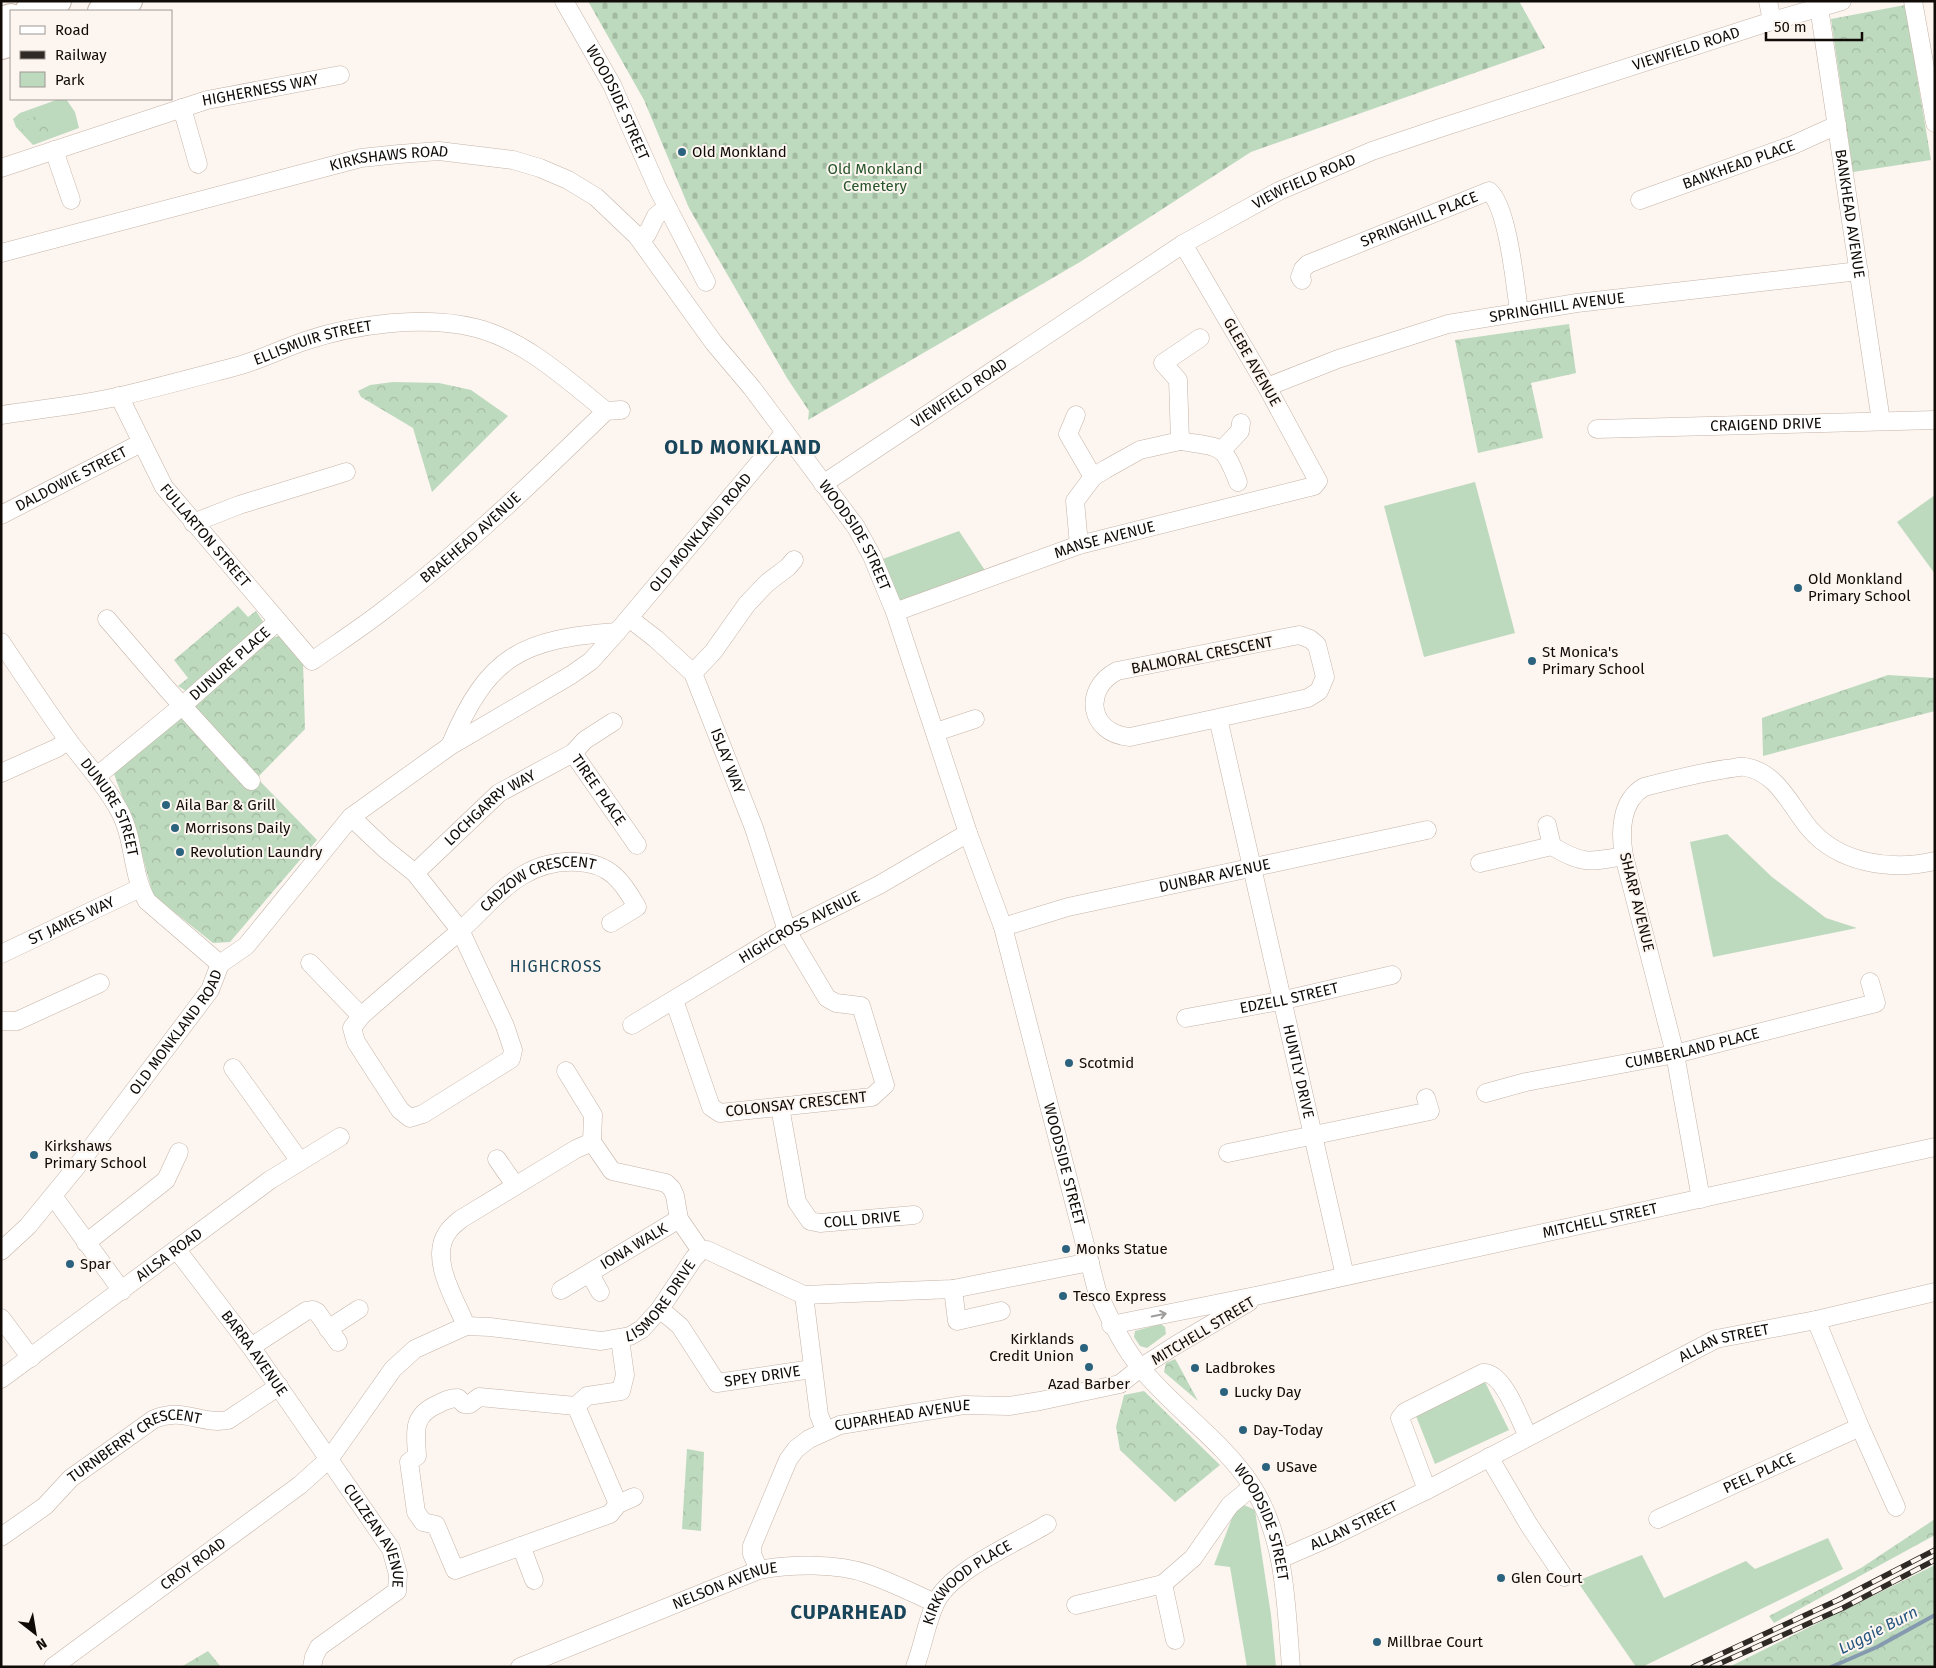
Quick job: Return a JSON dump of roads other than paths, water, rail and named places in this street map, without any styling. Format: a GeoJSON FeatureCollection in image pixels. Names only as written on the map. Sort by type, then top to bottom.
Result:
{"type":"FeatureCollection","features":[{"type":"Feature","properties":{"kind":"highway"},"geometry":{"type":"LineString","coordinates":[[31,10],[58,1]]}},
{"type":"Feature","properties":{"kind":"highway"},"geometry":{"type":"LineString","coordinates":[[104,10],[129,1]]}},
{"type":"Feature","properties":{"kind":"street","name":"WOODSIDE STREET"},"geometry":{"type":"LineString","coordinates":[[564,1],[612,85],[666,206],[706,282]]}},
{"type":"Feature","properties":{"kind":"street"},"geometry":{"type":"LineString","coordinates":[[1768,1],[1772,21]]}},
{"type":"Feature","properties":{"kind":"street","name":"VIEWFIELD ROAD"},"geometry":{"type":"LineString","coordinates":[[823,484],[1183,244],[1279,191],[1372,151],[1772,21],[1842,1]]}},
{"type":"Feature","properties":{"kind":"street"},"geometry":{"type":"LineString","coordinates":[[1913,1],[1934,112]]}},
{"type":"Feature","properties":{"kind":"street","name":"BANKHEAD AVENUE"},"geometry":{"type":"LineString","coordinates":[[1819,7],[1881,421]]}},
{"type":"Feature","properties":{"kind":"street","name":"HIGHERNESS WAY"},"geometry":{"type":"LineString","coordinates":[[1,168],[207,100],[340,75]]}},
{"type":"Feature","properties":{"kind":"street","name":"HIGHERNESS WAY"},"geometry":{"type":"LineString","coordinates":[[182,108],[198,164]]}},
{"type":"Feature","properties":{"kind":"street","name":"BANKHEAD PLACE"},"geometry":{"type":"LineString","coordinates":[[1640,200],[1793,145],[1837,125]]}},
{"type":"Feature","properties":{"kind":"street"},"geometry":{"type":"LineString","coordinates":[[54,150],[71,200]]}},
{"type":"Feature","properties":{"kind":"street","name":"KIRKSHAWS ROAD"},"geometry":{"type":"LineString","coordinates":[[1,253],[361,158],[439,151],[513,160],[540,168],[568,180],[596,197],[636,236],[711,338]]}},
{"type":"Feature","properties":{"kind":"street","name":"SPRINGHILL PLACE"},"geometry":{"type":"LineString","coordinates":[[1302,280],[1300,277],[1302,269],[1308,264],[1489,192],[1494,196],[1505,225],[1519,311]]}},
{"type":"Feature","properties":{"kind":"street"},"geometry":{"type":"LineString","coordinates":[[636,236],[647,234],[656,216],[666,206]]}},
{"type":"Feature","properties":{"kind":"street","name":"GLEBE AVENUE"},"geometry":{"type":"LineString","coordinates":[[1183,244],[1267,387],[1318,481]]}},
{"type":"Feature","properties":{"kind":"street","name":"SPRINGHILL AVENUE"},"geometry":{"type":"LineString","coordinates":[[1267,387],[1338,359],[1448,324],[1519,311],[1859,271]]}},
{"type":"Feature","properties":{"kind":"street","name":"ELLISMUIR STREET"},"geometry":{"type":"LineString","coordinates":[[1,415],[119,396],[239,366],[305,341],[338,331],[375,325],[440,322],[476,328],[534,355],[613,411]]}},
{"type":"Feature","properties":{"kind":"street","name":"WOODSIDE STREET"},"geometry":{"type":"LineString","coordinates":[[711,338],[785,432],[856,528],[872,556],[895,612],[968,833],[1003,927],[1097,1291],[1111,1325],[1140,1368],[1235,1465],[1252,1487],[1275,1537],[1280,1559],[1291,1667]]}},
{"type":"Feature","properties":{"kind":"street"},"geometry":{"type":"LineString","coordinates":[[1180,441],[1178,380],[1163,363],[1200,338]]}},
{"type":"Feature","properties":{"kind":"street","name":"FULLARTON STREET"},"geometry":{"type":"LineString","coordinates":[[119,396],[164,487],[312,660]]}},
{"type":"Feature","properties":{"kind":"street","name":"BRAEHEAD AVENUE"},"geometry":{"type":"LineString","coordinates":[[312,660],[384,611],[451,555],[613,411]]}},
{"type":"Feature","properties":{"kind":"street"},"geometry":{"type":"LineString","coordinates":[[1076,414],[1068,434],[1093,478]]}},
{"type":"Feature","properties":{"kind":"street","name":"CRAIGEND DRIVE"},"geometry":{"type":"LineString","coordinates":[[1597,428],[1935,420]]}},
{"type":"Feature","properties":{"kind":"street"},"geometry":{"type":"LineString","coordinates":[[1222,450],[1240,431],[1241,423]]}},
{"type":"Feature","properties":{"kind":"street","name":"OLD MONKLAND ROAD"},"geometry":{"type":"LineString","coordinates":[[1,1251],[28,1226],[53,1196],[210,990],[220,964],[246,946],[352,818],[450,746],[571,675],[591,661],[785,432]]}},
{"type":"Feature","properties":{"kind":"street"},"geometry":{"type":"LineString","coordinates":[[1079,545],[1076,501],[1093,478],[1140,450],[1180,441],[1222,450],[1228,456],[1238,482]]}},
{"type":"Feature","properties":{"kind":"street","name":"DALDOWIE STREET"},"geometry":{"type":"LineString","coordinates":[[1,515],[141,443]]}},
{"type":"Feature","properties":{"kind":"street"},"geometry":{"type":"LineString","coordinates":[[193,523],[240,505],[346,472]]}},
{"type":"Feature","properties":{"kind":"street","name":"MANSE AVENUE"},"geometry":{"type":"LineString","coordinates":[[895,612],[1079,545],[1314,486],[1318,481]]}},
{"type":"Feature","properties":{"kind":"street"},"geometry":{"type":"LineString","coordinates":[[693,673],[712,652],[747,604],[767,583],[794,560]]}},
{"type":"Feature","properties":{"kind":"street","name":"ISLAY WAY"},"geometry":{"type":"LineString","coordinates":[[629,618],[656,639],[693,673],[757,836],[787,931]]}},
{"type":"Feature","properties":{"kind":"street","name":"DUNURE PLACE"},"geometry":{"type":"LineString","coordinates":[[107,619],[182,706]]}},
{"type":"Feature","properties":{"kind":"street","name":"DUNURE PLACE"},"geometry":{"type":"LineString","coordinates":[[97,776],[182,706],[278,621]]}},
{"type":"Feature","properties":{"kind":"street"},"geometry":{"type":"LineString","coordinates":[[450,746],[463,716],[497,669],[512,656],[524,649],[564,638],[617,632]]}},
{"type":"Feature","properties":{"kind":"street","name":"BALMORAL CRESCENT"},"geometry":{"type":"LineString","coordinates":[[1299,635],[1310,639],[1317,646],[1325,677],[1319,691],[1308,698],[1218,718],[1130,737],[1117,736],[1107,731],[1100,722],[1095,698],[1100,685],[1118,671],[1299,635]]}},
{"type":"Feature","properties":{"kind":"street","name":"DUNURE STREET"},"geometry":{"type":"LineString","coordinates":[[2,643],[68,740],[97,776],[119,811],[130,836],[140,888],[147,901],[220,964]]}},
{"type":"Feature","properties":{"kind":"street"},"geometry":{"type":"LineString","coordinates":[[182,706],[251,781]]}},
{"type":"Feature","properties":{"kind":"street"},"geometry":{"type":"LineString","coordinates":[[1218,718],[1252,867]]}},
{"type":"Feature","properties":{"kind":"street"},"geometry":{"type":"LineString","coordinates":[[936,732],[975,719]]}},
{"type":"Feature","properties":{"kind":"street","name":"TIREE PLACE"},"geometry":{"type":"LineString","coordinates":[[613,722],[585,740],[573,752],[637,845]]}},
{"type":"Feature","properties":{"kind":"street"},"geometry":{"type":"LineString","coordinates":[[1,773],[57,748],[68,740]]}},
{"type":"Feature","properties":{"kind":"street","name":"LOCHGARRY WAY"},"geometry":{"type":"LineString","coordinates":[[415,873],[498,794],[573,752]]}},
{"type":"Feature","properties":{"kind":"street","name":"SHARP AVENUE"},"geometry":{"type":"LineString","coordinates":[[1700,1199],[1675,1054],[1624,856],[1621,839],[1628,804],[1639,790],[1700,773],[1744,767],[1771,778],[1810,829],[1822,840],[1842,853],[1888,865],[1935,861]]}},
{"type":"Feature","properties":{"kind":"street"},"geometry":{"type":"LineString","coordinates":[[352,818],[384,849],[415,873],[460,930],[505,1026],[513,1050],[511,1059],[423,1114],[410,1118],[400,1110],[356,1042],[352,1028],[361,1016],[460,930]]}},
{"type":"Feature","properties":{"kind":"street"},"geometry":{"type":"LineString","coordinates":[[1547,825],[1552,846],[1571,858],[1589,862],[1624,856]]}},
{"type":"Feature","properties":{"kind":"street","name":"DUNBAR AVENUE"},"geometry":{"type":"LineString","coordinates":[[1003,927],[1068,907],[1427,830]]}},
{"type":"Feature","properties":{"kind":"street","name":"HIGHCROSS AVENUE"},"geometry":{"type":"LineString","coordinates":[[632,1025],[787,931],[879,885],[968,833]]}},
{"type":"Feature","properties":{"kind":"street"},"geometry":{"type":"LineString","coordinates":[[1480,862],[1552,846]]}},
{"type":"Feature","properties":{"kind":"street","name":"CADZOW CRESCENT"},"geometry":{"type":"LineString","coordinates":[[460,930],[509,884],[528,871],[544,864],[564,861],[594,865],[608,871],[623,882],[637,908],[612,923]]}},
{"type":"Feature","properties":{"kind":"street","name":"HUNTLY DRIVE"},"geometry":{"type":"LineString","coordinates":[[1252,867],[1280,1000],[1344,1276]]}},
{"type":"Feature","properties":{"kind":"street","name":"ST JAMES WAY"},"geometry":{"type":"LineString","coordinates":[[1,954],[140,888]]}},
{"type":"Feature","properties":{"kind":"street","name":"COLONSAY CRESCENT"},"geometry":{"type":"LineString","coordinates":[[674,1000],[711,1107],[720,1113],[872,1097],[886,1085],[861,1006],[836,1003],[826,998],[787,931]]}},
{"type":"Feature","properties":{"kind":"street"},"geometry":{"type":"LineString","coordinates":[[310,963],[361,1016]]}},
{"type":"Feature","properties":{"kind":"street","name":"EDZELL STREET"},"geometry":{"type":"LineString","coordinates":[[1186,1018],[1280,1000],[1392,974]]}},
{"type":"Feature","properties":{"kind":"street","name":"CUMBERLAND PLACE"},"geometry":{"type":"LineString","coordinates":[[1486,1093],[1526,1082],[1675,1054],[1876,1003],[1870,982]]}},
{"type":"Feature","properties":{"kind":"street"},"geometry":{"type":"LineString","coordinates":[[1,1021],[17,1021],[100,983]]}},
{"type":"Feature","properties":{"kind":"street"},"geometry":{"type":"LineString","coordinates":[[233,1068],[299,1160]]}},
{"type":"Feature","properties":{"kind":"street"},"geometry":{"type":"LineString","coordinates":[[566,1071],[593,1115],[592,1142],[612,1171],[666,1183],[672,1189],[675,1196],[679,1219],[701,1252]]}},
{"type":"Feature","properties":{"kind":"street"},"geometry":{"type":"LineString","coordinates":[[1228,1153],[1430,1111],[1426,1098]]}},
{"type":"Feature","properties":{"kind":"street","name":"COLL DRIVE"},"geometry":{"type":"LineString","coordinates":[[780,1107],[797,1202],[810,1220],[820,1223],[914,1215]]}},
{"type":"Feature","properties":{"kind":"street","name":"AILSA ROAD"},"geometry":{"type":"LineString","coordinates":[[1,1379],[299,1160],[340,1136]]}},
{"type":"Feature","properties":{"kind":"street"},"geometry":{"type":"LineString","coordinates":[[466,1326],[444,1277],[440,1259],[446,1233],[461,1219],[515,1185],[576,1149],[592,1142]]}},
{"type":"Feature","properties":{"kind":"street","name":"MITCHELL STREET"},"geometry":{"type":"LineString","coordinates":[[1111,1325],[1265,1294],[1935,1147]]}},
{"type":"Feature","properties":{"kind":"street"},"geometry":{"type":"LineString","coordinates":[[86,1243],[166,1180],[179,1152]]}},
{"type":"Feature","properties":{"kind":"street"},"geometry":{"type":"LineString","coordinates":[[497,1158],[515,1185]]}},
{"type":"Feature","properties":{"kind":"street"},"geometry":{"type":"LineString","coordinates":[[53,1196],[122,1291]]}},
{"type":"Feature","properties":{"kind":"street","name":"IONA WALK"},"geometry":{"type":"LineString","coordinates":[[562,1290],[679,1219]]}},
{"type":"Feature","properties":{"kind":"street","name":"BARRA AVENUE"},"geometry":{"type":"LineString","coordinates":[[177,1250],[251,1347],[330,1458]]}},
{"type":"Feature","properties":{"kind":"street","name":"LISMORE DRIVE"},"geometry":{"type":"LineString","coordinates":[[330,1458],[393,1369],[415,1349],[466,1326],[490,1327],[601,1341],[630,1336],[642,1329],[660,1309],[694,1258],[701,1252],[708,1250],[804,1295],[953,1289],[1090,1262]]}},
{"type":"Feature","properties":{"kind":"street","name":"IONA WALK"},"geometry":{"type":"LineString","coordinates":[[590,1274],[600,1292]]}},
{"type":"Feature","properties":{"kind":"street"},"geometry":{"type":"LineString","coordinates":[[953,1289],[957,1321],[1000,1311]]}},
{"type":"Feature","properties":{"kind":"street","name":"ALLAN STREET"},"geometry":{"type":"LineString","coordinates":[[1280,1559],[1333,1536],[1426,1490],[1716,1339],[1816,1320],[1935,1292]]}},
{"type":"Feature","properties":{"kind":"street","name":"MITCHELL STREET"},"geometry":{"type":"LineString","coordinates":[[1140,1368],[1243,1305],[1265,1294]]}},
{"type":"Feature","properties":{"kind":"street"},"geometry":{"type":"LineString","coordinates":[[804,1295],[819,1415],[825,1430]]}},
{"type":"Feature","properties":{"kind":"street"},"geometry":{"type":"LineString","coordinates":[[251,1347],[306,1311],[312,1310],[317,1312],[333,1335],[359,1309]]}},
{"type":"Feature","properties":{"kind":"street","name":"SPEY DRIVE"},"geometry":{"type":"LineString","coordinates":[[660,1309],[680,1326],[717,1383],[812,1369]]}},
{"type":"Feature","properties":{"kind":"street"},"geometry":{"type":"LineString","coordinates":[[1,1318],[30,1358]]}},
{"type":"Feature","properties":{"kind":"street"},"geometry":{"type":"LineString","coordinates":[[1816,1320],[1860,1427],[1896,1507]]}},
{"type":"Feature","properties":{"kind":"street"},"geometry":{"type":"LineString","coordinates":[[576,1406],[586,1396],[621,1392],[625,1375],[620,1339]]}},
{"type":"Feature","properties":{"kind":"street","name":"CUPARHEAD AVENUE"},"geometry":{"type":"LineString","coordinates":[[759,1570],[752,1554],[752,1546],[788,1460],[796,1448],[825,1430],[840,1425],[964,1405],[1009,1406],[1040,1401],[1120,1384],[1140,1368]]}},
{"type":"Feature","properties":{"kind":"street"},"geometry":{"type":"LineString","coordinates":[[1426,1490],[1400,1418],[1405,1412],[1483,1372],[1488,1372],[1494,1375],[1502,1384],[1528,1437]]}},
{"type":"Feature","properties":{"kind":"street","name":"TURNBERRY CRESCENT"},"geometry":{"type":"LineString","coordinates":[[1,1537],[45,1506],[71,1478],[154,1419],[168,1414],[177,1414],[220,1422],[228,1420],[279,1386]]}},
{"type":"Feature","properties":{"kind":"street"},"geometry":{"type":"LineString","coordinates":[[479,1397],[576,1406],[626,1500],[610,1514],[455,1570],[436,1525],[423,1522],[416,1512],[409,1462],[417,1456],[415,1425],[424,1410],[450,1398],[458,1398],[464,1404],[470,1404],[479,1397]]}},
{"type":"Feature","properties":{"kind":"street","name":"PEEL PLACE"},"geometry":{"type":"LineString","coordinates":[[1658,1519],[1860,1427]]}},
{"type":"Feature","properties":{"kind":"street"},"geometry":{"type":"LineString","coordinates":[[1489,1457],[1529,1525],[1564,1577]]}},
{"type":"Feature","properties":{"kind":"street","name":"CROY ROAD"},"geometry":{"type":"LineString","coordinates":[[53,1667],[300,1485],[330,1458]]}},
{"type":"Feature","properties":{"kind":"street","name":"CULZEAN AVENUE"},"geometry":{"type":"LineString","coordinates":[[312,1667],[319,1647],[397,1591],[398,1574],[391,1549],[330,1458]]}},
{"type":"Feature","properties":{"kind":"street"},"geometry":{"type":"LineString","coordinates":[[1076,1605],[1163,1584],[1193,1558],[1230,1505],[1252,1487]]}},
{"type":"Feature","properties":{"kind":"street","name":"KIRKWOOD PLACE"},"geometry":{"type":"LineString","coordinates":[[914,1667],[936,1603],[972,1566],[1047,1524]]}},
{"type":"Feature","properties":{"kind":"street"},"geometry":{"type":"LineString","coordinates":[[521,1546],[534,1580]]}},
{"type":"Feature","properties":{"kind":"street","name":"NELSON AVENUE"},"geometry":{"type":"LineString","coordinates":[[520,1667],[759,1570],[784,1565],[817,1566],[867,1574],[936,1603]]}},
{"type":"Feature","properties":{"kind":"street"},"geometry":{"type":"LineString","coordinates":[[1163,1584],[1175,1640]]}},
{"type":"Feature","properties":{"kind":"waterway","name":"Luggie Burn"},"geometry":{"type":"LineString","coordinates":[[1831,1667],[1877,1647],[1935,1615]]}},
{"type":"Feature","properties":{"kind":"railway"},"geometry":{"type":"LineString","coordinates":[[1693,1667],[1838,1600],[1935,1550]]}},
{"type":"Feature","properties":{"kind":"railway"},"geometry":{"type":"LineString","coordinates":[[1712,1667],[1843,1608],[1935,1560]]}},
{"type":"Feature","properties":{"kind":"place","name":"Old Monkland"},"geometry":{"type":"Point","coordinates":[682,152]}},
{"type":"Feature","properties":{"kind":"place","name":"Old Monkland Primary School"},"geometry":{"type":"Point","coordinates":[1798,588]}},
{"type":"Feature","properties":{"kind":"place","name":"St Monica's Primary School"},"geometry":{"type":"Point","coordinates":[1532,661]}},
{"type":"Feature","properties":{"kind":"place","name":"Aila Bar & Grill"},"geometry":{"type":"Point","coordinates":[166,805]}},
{"type":"Feature","properties":{"kind":"place","name":"Morrisons Daily"},"geometry":{"type":"Point","coordinates":[175,828]}},
{"type":"Feature","properties":{"kind":"place","name":"Revolution Laundry"},"geometry":{"type":"Point","coordinates":[180,852]}},
{"type":"Feature","properties":{"kind":"place","name":"Scotmid"},"geometry":{"type":"Point","coordinates":[1069,1063]}},
{"type":"Feature","properties":{"kind":"place","name":"Kirkshaws Primary School"},"geometry":{"type":"Point","coordinates":[34,1155]}},
{"type":"Feature","properties":{"kind":"place","name":"Monks Statue"},"geometry":{"type":"Point","coordinates":[1066,1249]}},
{"type":"Feature","properties":{"kind":"place","name":"Spar"},"geometry":{"type":"Point","coordinates":[70,1264]}},
{"type":"Feature","properties":{"kind":"place","name":"Tesco Express"},"geometry":{"type":"Point","coordinates":[1063,1296]}},
{"type":"Feature","properties":{"kind":"place","name":"Kirklands Credit Union"},"geometry":{"type":"Point","coordinates":[1084,1348]}},
{"type":"Feature","properties":{"kind":"place","name":"Azad Barber"},"geometry":{"type":"Point","coordinates":[1089,1367]}},
{"type":"Feature","properties":{"kind":"place","name":"Ladbrokes"},"geometry":{"type":"Point","coordinates":[1195,1368]}},
{"type":"Feature","properties":{"kind":"place","name":"Lucky Day"},"geometry":{"type":"Point","coordinates":[1224,1392]}},
{"type":"Feature","properties":{"kind":"place","name":"Day-Today"},"geometry":{"type":"Point","coordinates":[1243,1430]}},
{"type":"Feature","properties":{"kind":"place","name":"USave"},"geometry":{"type":"Point","coordinates":[1266,1467]}},
{"type":"Feature","properties":{"kind":"place","name":"Glen Court"},"geometry":{"type":"Point","coordinates":[1501,1578]}},
{"type":"Feature","properties":{"kind":"place","name":"Millbrae Court"},"geometry":{"type":"Point","coordinates":[1377,1642]}},
{"type":"Feature","properties":{"kind":"district","name":"OLD MONKLAND"},"geometry":{"type":"Point","coordinates":[743,447]}},
{"type":"Feature","properties":{"kind":"district","name":"HIGHCROSS"},"geometry":{"type":"Point","coordinates":[556,966]}},
{"type":"Feature","properties":{"kind":"district","name":"CUPARHEAD"},"geometry":{"type":"Point","coordinates":[849,1612]}},
{"type":"Feature","properties":{"kind":"park label","name":"Old Monkland Cemetery"},"geometry":{"type":"Point","coordinates":[875,178]}}]}
